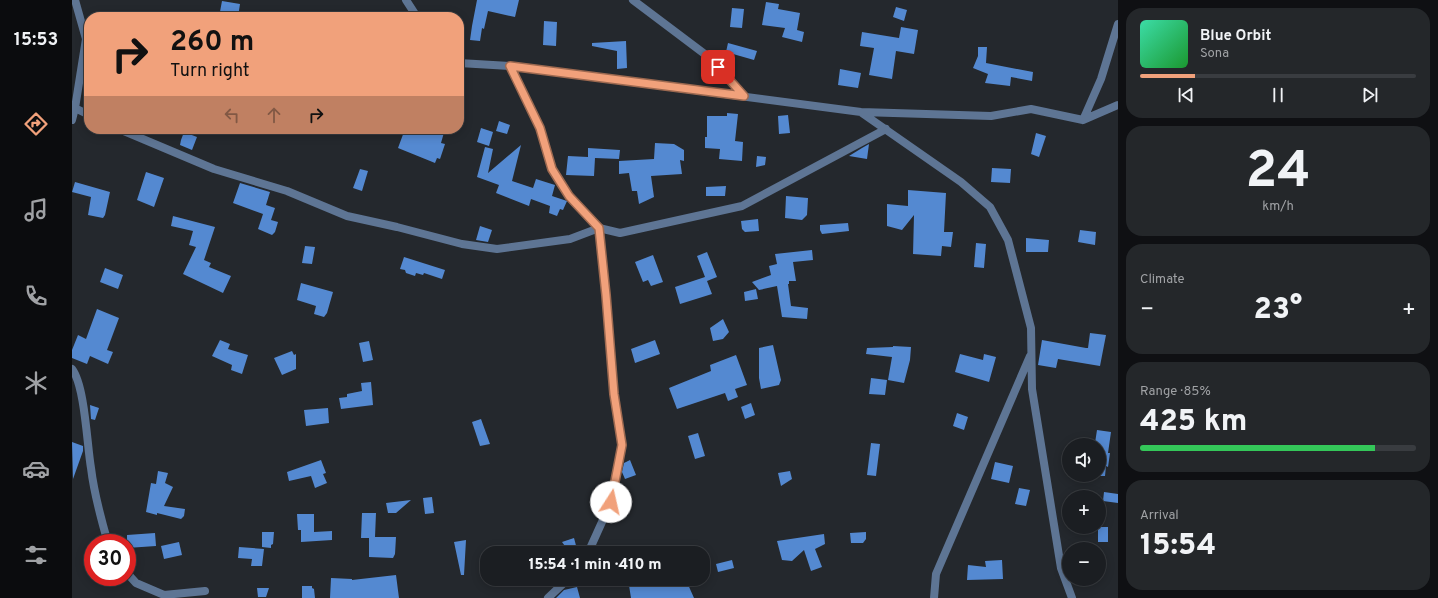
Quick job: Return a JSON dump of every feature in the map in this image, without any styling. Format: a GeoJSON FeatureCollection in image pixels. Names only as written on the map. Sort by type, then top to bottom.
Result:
{"type":"FeatureCollection","features":[{"type":"Feature","properties":{"kind":"street"},"geometry":{"type":"LineString","coordinates":[[75,0],[84,32]]}},
{"type":"Feature","properties":{"kind":"street"},"geometry":{"type":"LineString","coordinates":[[406,0],[414,12]]}},
{"type":"Feature","properties":{"kind":"street"},"geometry":{"type":"LineString","coordinates":[[633,0],[710,58],[744,96]]}},
{"type":"Feature","properties":{"kind":"street"},"geometry":{"type":"LineString","coordinates":[[1083,120],[1101,79],[1118,24]]}},
{"type":"Feature","properties":{"kind":"street"},"geometry":{"type":"LineString","coordinates":[[72,120],[84,52]]}},
{"type":"Feature","properties":{"kind":"street"},"geometry":{"type":"LineString","coordinates":[[464,63],[510,66],[861,112],[991,116],[1031,109],[1083,120],[1118,105]]}},
{"type":"Feature","properties":{"kind":"street"},"geometry":{"type":"LineString","coordinates":[[510,66],[540,128],[552,169],[569,196],[599,228],[614,394],[622,445],[611,502],[591,546]]}},
{"type":"Feature","properties":{"kind":"street"},"geometry":{"type":"LineString","coordinates":[[75,108],[84,112]]}},
{"type":"Feature","properties":{"kind":"street"},"geometry":{"type":"LineString","coordinates":[[861,112],[961,182],[990,207],[1008,240],[1031,328],[1032,389],[1059,560],[1072,598]]}},
{"type":"Feature","properties":{"kind":"street"},"geometry":{"type":"LineString","coordinates":[[131,134],[214,169],[287,190],[347,216],[462,244],[497,249],[570,238],[599,228],[620,233],[742,206],[886,129]]}},
{"type":"Feature","properties":{"kind":"street"},"geometry":{"type":"LineString","coordinates":[[934,598],[936,574],[1031,353]]}},
{"type":"Feature","properties":{"kind":"street"},"geometry":{"type":"LineString","coordinates":[[72,370],[75,373],[81,395],[91,470],[106,534]]}},
{"type":"Feature","properties":{"kind":"street"},"geometry":{"type":"LineString","coordinates":[[136,583],[164,595],[205,591]]}},
{"type":"Feature","properties":{"kind":"street"},"geometry":{"type":"LineString","coordinates":[[548,598],[561,586]]}},
{"type":"Feature","properties":{"kind":"building"},"geometry":{"type":"Polygon","coordinates":[[[477,0],[519,0],[515,17],[488,11],[484,29],[482,28],[480,41],[470,40],[477,0]]]}},
{"type":"Feature","properties":{"kind":"building"},"geometry":{"type":"Polygon","coordinates":[[[222,1],[240,4],[239,12],[220,12],[222,1]]]}},
{"type":"Feature","properties":{"kind":"building"},"geometry":{"type":"Polygon","coordinates":[[[766,2],[779,4],[778,9],[800,13],[797,30],[804,32],[802,42],[782,37],[785,28],[762,25],[766,2]]]}},
{"type":"Feature","properties":{"kind":"building"},"geometry":{"type":"Polygon","coordinates":[[[896,7],[907,10],[904,21],[893,17],[896,7]]]}},
{"type":"Feature","properties":{"kind":"building"},"geometry":{"type":"Polygon","coordinates":[[[732,8],[744,9],[742,28],[730,27],[732,8]]]}},
{"type":"Feature","properties":{"kind":"building"},"geometry":{"type":"Polygon","coordinates":[[[544,21],[557,22],[556,46],[543,45],[544,21]]]}},
{"type":"Feature","properties":{"kind":"building"},"geometry":{"type":"Polygon","coordinates":[[[901,27],[918,30],[914,54],[896,51],[892,79],[869,75],[874,48],[860,46],[862,32],[899,38],[901,27]]]}},
{"type":"Feature","properties":{"kind":"building"},"geometry":{"type":"Polygon","coordinates":[[[626,41],[627,68],[617,69],[617,51],[592,46],[592,43],[626,41]]]}},
{"type":"Feature","properties":{"kind":"building"},"geometry":{"type":"Polygon","coordinates":[[[728,43],[757,51],[754,60],[726,52],[728,43]]]}},
{"type":"Feature","properties":{"kind":"building"},"geometry":{"type":"Polygon","coordinates":[[[978,47],[987,47],[986,63],[1033,72],[1032,81],[1011,77],[1010,86],[985,83],[988,74],[973,68],[978,56],[978,47]]]}},
{"type":"Feature","properties":{"kind":"building"},"geometry":{"type":"Polygon","coordinates":[[[840,69],[861,73],[858,88],[838,85],[840,69]]]}},
{"type":"Feature","properties":{"kind":"building"},"geometry":{"type":"Polygon","coordinates":[[[727,113],[738,114],[735,141],[743,142],[742,161],[719,159],[720,149],[705,148],[705,137],[707,137],[707,116],[727,116],[727,113]]]}},
{"type":"Feature","properties":{"kind":"building"},"geometry":{"type":"Polygon","coordinates":[[[788,115],[790,133],[779,134],[778,116],[788,115]]]}},
{"type":"Feature","properties":{"kind":"building"},"geometry":{"type":"Polygon","coordinates":[[[499,121],[510,125],[507,134],[496,131],[499,121]]]}},
{"type":"Feature","properties":{"kind":"building"},"geometry":{"type":"Polygon","coordinates":[[[481,128],[493,132],[489,146],[477,142],[481,128]]]}},
{"type":"Feature","properties":{"kind":"building"},"geometry":{"type":"Polygon","coordinates":[[[1036,133],[1046,136],[1039,157],[1031,154],[1036,133]]]}},
{"type":"Feature","properties":{"kind":"building"},"geometry":{"type":"Polygon","coordinates":[[[183,134],[189,134],[197,137],[192,150],[180,145],[183,134]]]}},
{"type":"Feature","properties":{"kind":"building"},"geometry":{"type":"Polygon","coordinates":[[[403,134],[444,134],[441,143],[445,144],[440,159],[437,158],[435,163],[398,148],[403,134]]]}},
{"type":"Feature","properties":{"kind":"building"},"geometry":{"type":"Polygon","coordinates":[[[655,143],[674,144],[684,150],[684,161],[680,160],[682,174],[651,176],[654,197],[639,204],[637,191],[632,191],[629,173],[619,174],[619,161],[654,159],[655,143]]]}},
{"type":"Feature","properties":{"kind":"building"},"geometry":{"type":"Polygon","coordinates":[[[869,144],[867,159],[849,156],[862,148],[869,144]]]}},
{"type":"Feature","properties":{"kind":"building"},"geometry":{"type":"Polygon","coordinates":[[[521,145],[512,181],[533,188],[536,179],[555,185],[552,196],[567,201],[563,210],[560,209],[557,216],[549,213],[550,206],[531,199],[529,206],[496,193],[499,185],[477,177],[485,147],[493,149],[488,173],[521,145]]]}},
{"type":"Feature","properties":{"kind":"building"},"geometry":{"type":"Polygon","coordinates":[[[588,148],[620,150],[619,159],[595,158],[594,176],[566,175],[568,156],[588,157],[588,148]]]}},
{"type":"Feature","properties":{"kind":"building"},"geometry":{"type":"Polygon","coordinates":[[[757,156],[766,157],[765,165],[756,167],[757,156]]]}},
{"type":"Feature","properties":{"kind":"building"},"geometry":{"type":"Polygon","coordinates":[[[992,168],[1011,169],[1010,183],[991,182],[992,168]]]}},
{"type":"Feature","properties":{"kind":"building"},"geometry":{"type":"Polygon","coordinates":[[[360,169],[368,171],[362,191],[353,188],[360,169]]]}},
{"type":"Feature","properties":{"kind":"building"},"geometry":{"type":"Polygon","coordinates":[[[146,172],[164,178],[154,207],[137,200],[146,172]]]}},
{"type":"Feature","properties":{"kind":"building"},"geometry":{"type":"Polygon","coordinates":[[[75,182],[110,192],[103,218],[88,215],[91,197],[72,192],[75,182]]]}},
{"type":"Feature","properties":{"kind":"building"},"geometry":{"type":"Polygon","coordinates":[[[240,183],[270,192],[266,205],[275,208],[271,220],[278,222],[275,232],[272,235],[258,229],[263,214],[233,203],[240,183]]]}},
{"type":"Feature","properties":{"kind":"building"},"geometry":{"type":"Polygon","coordinates":[[[726,186],[725,196],[706,196],[706,187],[726,186]]]}},
{"type":"Feature","properties":{"kind":"building"},"geometry":{"type":"Polygon","coordinates":[[[908,190],[946,193],[944,232],[953,232],[951,247],[942,246],[941,256],[913,254],[914,215],[902,230],[887,226],[887,204],[908,206],[908,190]]]}},
{"type":"Feature","properties":{"kind":"building"},"geometry":{"type":"Polygon","coordinates":[[[786,196],[808,198],[807,215],[802,220],[785,218],[786,196]]]}},
{"type":"Feature","properties":{"kind":"building"},"geometry":{"type":"Polygon","coordinates":[[[173,216],[215,227],[204,260],[211,263],[209,267],[231,276],[223,293],[183,274],[196,247],[189,245],[193,231],[171,226],[173,216]]]}},
{"type":"Feature","properties":{"kind":"building"},"geometry":{"type":"Polygon","coordinates":[[[758,219],[759,231],[745,232],[742,229],[741,221],[758,219]]]}},
{"type":"Feature","properties":{"kind":"building"},"geometry":{"type":"Polygon","coordinates":[[[848,223],[849,231],[822,234],[820,230],[820,225],[848,223]]]}},
{"type":"Feature","properties":{"kind":"building"},"geometry":{"type":"Polygon","coordinates":[[[480,226],[492,230],[488,242],[476,240],[480,226]]]}},
{"type":"Feature","properties":{"kind":"building"},"geometry":{"type":"Polygon","coordinates":[[[1080,230],[1096,232],[1095,245],[1078,242],[1080,230]]]}},
{"type":"Feature","properties":{"kind":"building"},"geometry":{"type":"Polygon","coordinates":[[[1026,238],[1049,240],[1048,252],[1026,252],[1026,238]]]}},
{"type":"Feature","properties":{"kind":"building"},"geometry":{"type":"Polygon","coordinates":[[[976,243],[986,244],[984,268],[974,267],[976,243]]]}},
{"type":"Feature","properties":{"kind":"building"},"geometry":{"type":"Polygon","coordinates":[[[305,246],[315,247],[312,264],[302,263],[305,246]]]}},
{"type":"Feature","properties":{"kind":"building"},"geometry":{"type":"Polygon","coordinates":[[[812,250],[813,260],[793,262],[796,281],[789,281],[788,284],[791,306],[808,308],[807,319],[782,317],[777,286],[759,290],[752,282],[771,275],[769,266],[777,264],[775,254],[812,250]]]}},
{"type":"Feature","properties":{"kind":"building"},"geometry":{"type":"Polygon","coordinates":[[[707,252],[717,277],[707,281],[712,294],[680,304],[675,287],[705,277],[697,256],[707,252]]]}},
{"type":"Feature","properties":{"kind":"building"},"geometry":{"type":"Polygon","coordinates":[[[653,255],[663,282],[651,286],[648,280],[643,282],[635,262],[653,255]]]}},
{"type":"Feature","properties":{"kind":"building"},"geometry":{"type":"Polygon","coordinates":[[[404,257],[445,270],[442,279],[424,273],[423,275],[416,273],[415,276],[406,273],[405,270],[400,269],[404,257]]]}},
{"type":"Feature","properties":{"kind":"building"},"geometry":{"type":"Polygon","coordinates":[[[105,268],[123,275],[118,289],[100,282],[105,268]]]}},
{"type":"Feature","properties":{"kind":"building"},"geometry":{"type":"Polygon","coordinates":[[[301,283],[333,292],[327,313],[324,317],[314,314],[316,306],[297,300],[301,283]]]}},
{"type":"Feature","properties":{"kind":"building"},"geometry":{"type":"Polygon","coordinates":[[[756,289],[758,299],[745,301],[744,292],[756,289]]]}},
{"type":"Feature","properties":{"kind":"building"},"geometry":{"type":"Polygon","coordinates":[[[97,309],[119,318],[107,350],[113,352],[108,364],[90,356],[87,364],[72,358],[72,350],[78,335],[86,339],[97,309]]]}},
{"type":"Feature","properties":{"kind":"building"},"geometry":{"type":"Polygon","coordinates":[[[723,319],[729,332],[723,339],[713,341],[710,328],[723,319]]]}},
{"type":"Feature","properties":{"kind":"building"},"geometry":{"type":"Polygon","coordinates":[[[1090,333],[1106,335],[1100,366],[1058,359],[1056,368],[1038,365],[1042,340],[1088,348],[1090,333]]]}},
{"type":"Feature","properties":{"kind":"building"},"geometry":{"type":"Polygon","coordinates":[[[220,340],[230,344],[228,349],[248,355],[242,374],[231,370],[232,365],[212,356],[220,340]]]}},
{"type":"Feature","properties":{"kind":"building"},"geometry":{"type":"Polygon","coordinates":[[[655,340],[660,354],[635,363],[631,349],[655,340]]]}},
{"type":"Feature","properties":{"kind":"building"},"geometry":{"type":"Polygon","coordinates":[[[369,341],[373,360],[363,362],[359,343],[369,341]]]}},
{"type":"Feature","properties":{"kind":"building"},"geometry":{"type":"Polygon","coordinates":[[[773,345],[781,380],[779,385],[761,389],[759,378],[759,348],[773,345]]]}},
{"type":"Feature","properties":{"kind":"building"},"geometry":{"type":"Polygon","coordinates":[[[893,346],[911,347],[910,360],[904,383],[888,380],[892,357],[866,354],[867,348],[893,346]]]}},
{"type":"Feature","properties":{"kind":"building"},"geometry":{"type":"Polygon","coordinates":[[[292,351],[294,355],[296,354],[296,369],[282,375],[274,358],[292,351]]]}},
{"type":"Feature","properties":{"kind":"building"},"geometry":{"type":"Polygon","coordinates":[[[960,354],[983,360],[984,354],[996,357],[989,382],[955,372],[960,354]]]}},
{"type":"Feature","properties":{"kind":"building"},"geometry":{"type":"Polygon","coordinates":[[[736,355],[747,385],[735,389],[738,397],[728,401],[725,393],[677,409],[669,388],[711,371],[710,365],[736,355]]]}},
{"type":"Feature","properties":{"kind":"building"},"geometry":{"type":"Polygon","coordinates":[[[871,378],[887,380],[885,395],[869,394],[871,378]]]}},
{"type":"Feature","properties":{"kind":"building"},"geometry":{"type":"Polygon","coordinates":[[[371,382],[373,405],[341,409],[339,398],[347,397],[347,394],[362,391],[361,383],[371,382]]]}},
{"type":"Feature","properties":{"kind":"building"},"geometry":{"type":"Polygon","coordinates":[[[751,403],[755,415],[745,419],[741,407],[751,403]]]}},
{"type":"Feature","properties":{"kind":"building"},"geometry":{"type":"Polygon","coordinates":[[[90,405],[99,408],[95,420],[91,419],[90,405]]]}},
{"type":"Feature","properties":{"kind":"building"},"geometry":{"type":"Polygon","coordinates":[[[328,408],[329,423],[306,426],[304,410],[328,408]]]}},
{"type":"Feature","properties":{"kind":"building"},"geometry":{"type":"Polygon","coordinates":[[[957,413],[968,417],[964,430],[953,426],[957,413]]]}},
{"type":"Feature","properties":{"kind":"building"},"geometry":{"type":"Polygon","coordinates":[[[481,419],[490,444],[480,446],[472,422],[481,419]]]}},
{"type":"Feature","properties":{"kind":"building"},"geometry":{"type":"Polygon","coordinates":[[[1097,430],[1111,432],[1108,467],[1106,466],[1106,438],[1096,438],[1097,430]]]}},
{"type":"Feature","properties":{"kind":"building"},"geometry":{"type":"Polygon","coordinates":[[[698,433],[705,456],[695,459],[688,436],[698,433]]]}},
{"type":"Feature","properties":{"kind":"building"},"geometry":{"type":"Polygon","coordinates":[[[72,442],[83,446],[83,451],[73,479],[72,442]]]}},
{"type":"Feature","properties":{"kind":"building"},"geometry":{"type":"Polygon","coordinates":[[[871,443],[880,444],[876,476],[867,475],[871,443]]]}},
{"type":"Feature","properties":{"kind":"building"},"geometry":{"type":"Polygon","coordinates":[[[321,460],[326,473],[323,474],[327,483],[315,488],[311,476],[289,481],[287,472],[321,460]]]}},
{"type":"Feature","properties":{"kind":"building"},"geometry":{"type":"Polygon","coordinates":[[[630,460],[636,475],[625,479],[622,472],[624,463],[630,460]]]}},
{"type":"Feature","properties":{"kind":"building"},"geometry":{"type":"Polygon","coordinates":[[[995,462],[1013,466],[1009,483],[991,479],[995,462]]]}},
{"type":"Feature","properties":{"kind":"building"},"geometry":{"type":"Polygon","coordinates":[[[158,471],[168,473],[165,483],[173,487],[164,506],[185,509],[184,516],[181,519],[146,512],[151,483],[156,484],[158,471]]]}},
{"type":"Feature","properties":{"kind":"building"},"geometry":{"type":"Polygon","coordinates":[[[790,471],[792,479],[781,486],[778,473],[790,471]]]}},
{"type":"Feature","properties":{"kind":"building"},"geometry":{"type":"Polygon","coordinates":[[[1019,488],[1030,490],[1026,506],[1015,504],[1019,488]]]}},
{"type":"Feature","properties":{"kind":"building"},"geometry":{"type":"Polygon","coordinates":[[[1106,492],[1118,494],[1118,503],[1106,501],[1106,492]]]}},
{"type":"Feature","properties":{"kind":"building"},"geometry":{"type":"Polygon","coordinates":[[[432,497],[434,513],[425,514],[423,498],[432,497]]]}},
{"type":"Feature","properties":{"kind":"building"},"geometry":{"type":"Polygon","coordinates":[[[411,500],[396,513],[388,513],[386,503],[411,500]]]}},
{"type":"Feature","properties":{"kind":"building"},"geometry":{"type":"Polygon","coordinates":[[[362,513],[376,513],[375,537],[396,537],[395,554],[393,558],[369,557],[369,538],[361,538],[362,513]]]}},
{"type":"Feature","properties":{"kind":"building"},"geometry":{"type":"Polygon","coordinates":[[[297,514],[314,514],[314,532],[332,531],[332,540],[301,542],[301,530],[298,530],[297,514]]]}},
{"type":"Feature","properties":{"kind":"building"},"geometry":{"type":"Polygon","coordinates":[[[1106,527],[1108,527],[1108,542],[1098,542],[1098,534],[1106,534],[1106,527]]]}},
{"type":"Feature","properties":{"kind":"building"},"geometry":{"type":"Polygon","coordinates":[[[262,532],[274,532],[273,544],[271,545],[271,548],[262,547],[262,532]]]}},
{"type":"Feature","properties":{"kind":"building"},"geometry":{"type":"Polygon","coordinates":[[[866,532],[866,539],[863,543],[851,543],[850,533],[866,532]]]}},
{"type":"Feature","properties":{"kind":"building"},"geometry":{"type":"Polygon","coordinates":[[[155,533],[156,546],[136,547],[136,534],[155,533]]]}},
{"type":"Feature","properties":{"kind":"building"},"geometry":{"type":"Polygon","coordinates":[[[824,534],[825,544],[815,549],[822,567],[811,571],[804,550],[792,561],[782,560],[777,541],[824,534]]]}},
{"type":"Feature","properties":{"kind":"building"},"geometry":{"type":"Polygon","coordinates":[[[574,538],[576,546],[565,546],[562,542],[574,538]]]}},
{"type":"Feature","properties":{"kind":"building"},"geometry":{"type":"Polygon","coordinates":[[[466,540],[464,575],[461,575],[454,542],[466,540]]]}},
{"type":"Feature","properties":{"kind":"building"},"geometry":{"type":"Polygon","coordinates":[[[179,542],[182,555],[164,559],[161,546],[179,542]]]}},
{"type":"Feature","properties":{"kind":"building"},"geometry":{"type":"Polygon","coordinates":[[[239,547],[264,549],[262,566],[251,566],[252,559],[238,558],[239,547]]]}},
{"type":"Feature","properties":{"kind":"building"},"geometry":{"type":"Polygon","coordinates":[[[732,560],[734,568],[718,572],[716,564],[732,560]]]}},
{"type":"Feature","properties":{"kind":"building"},"geometry":{"type":"Polygon","coordinates":[[[1002,560],[1003,579],[967,580],[968,565],[986,567],[985,561],[1002,560]]]}},
{"type":"Feature","properties":{"kind":"building"},"geometry":{"type":"Polygon","coordinates":[[[396,575],[399,598],[330,598],[331,578],[352,580],[396,575]]]}},
{"type":"Feature","properties":{"kind":"building"},"geometry":{"type":"Polygon","coordinates":[[[302,586],[312,586],[314,589],[315,598],[302,598],[302,586]]]}},
{"type":"Feature","properties":{"kind":"building"},"geometry":{"type":"Polygon","coordinates":[[[629,586],[689,586],[694,598],[631,598],[629,586]]]}},
{"type":"Feature","properties":{"kind":"building"},"geometry":{"type":"Polygon","coordinates":[[[577,587],[580,598],[556,598],[564,590],[577,587]]]}},
{"type":"Feature","properties":{"kind":"building"},"geometry":{"type":"Polygon","coordinates":[[[257,588],[269,588],[266,597],[258,597],[257,588]]]}},
{"type":"Feature","properties":{"kind":"route"},"geometry":{"type":"LineString","coordinates":[[611,502],[622,445],[614,394],[599,228],[569,196],[552,169],[540,128],[510,66],[744,96],[718,67]]}}]}
